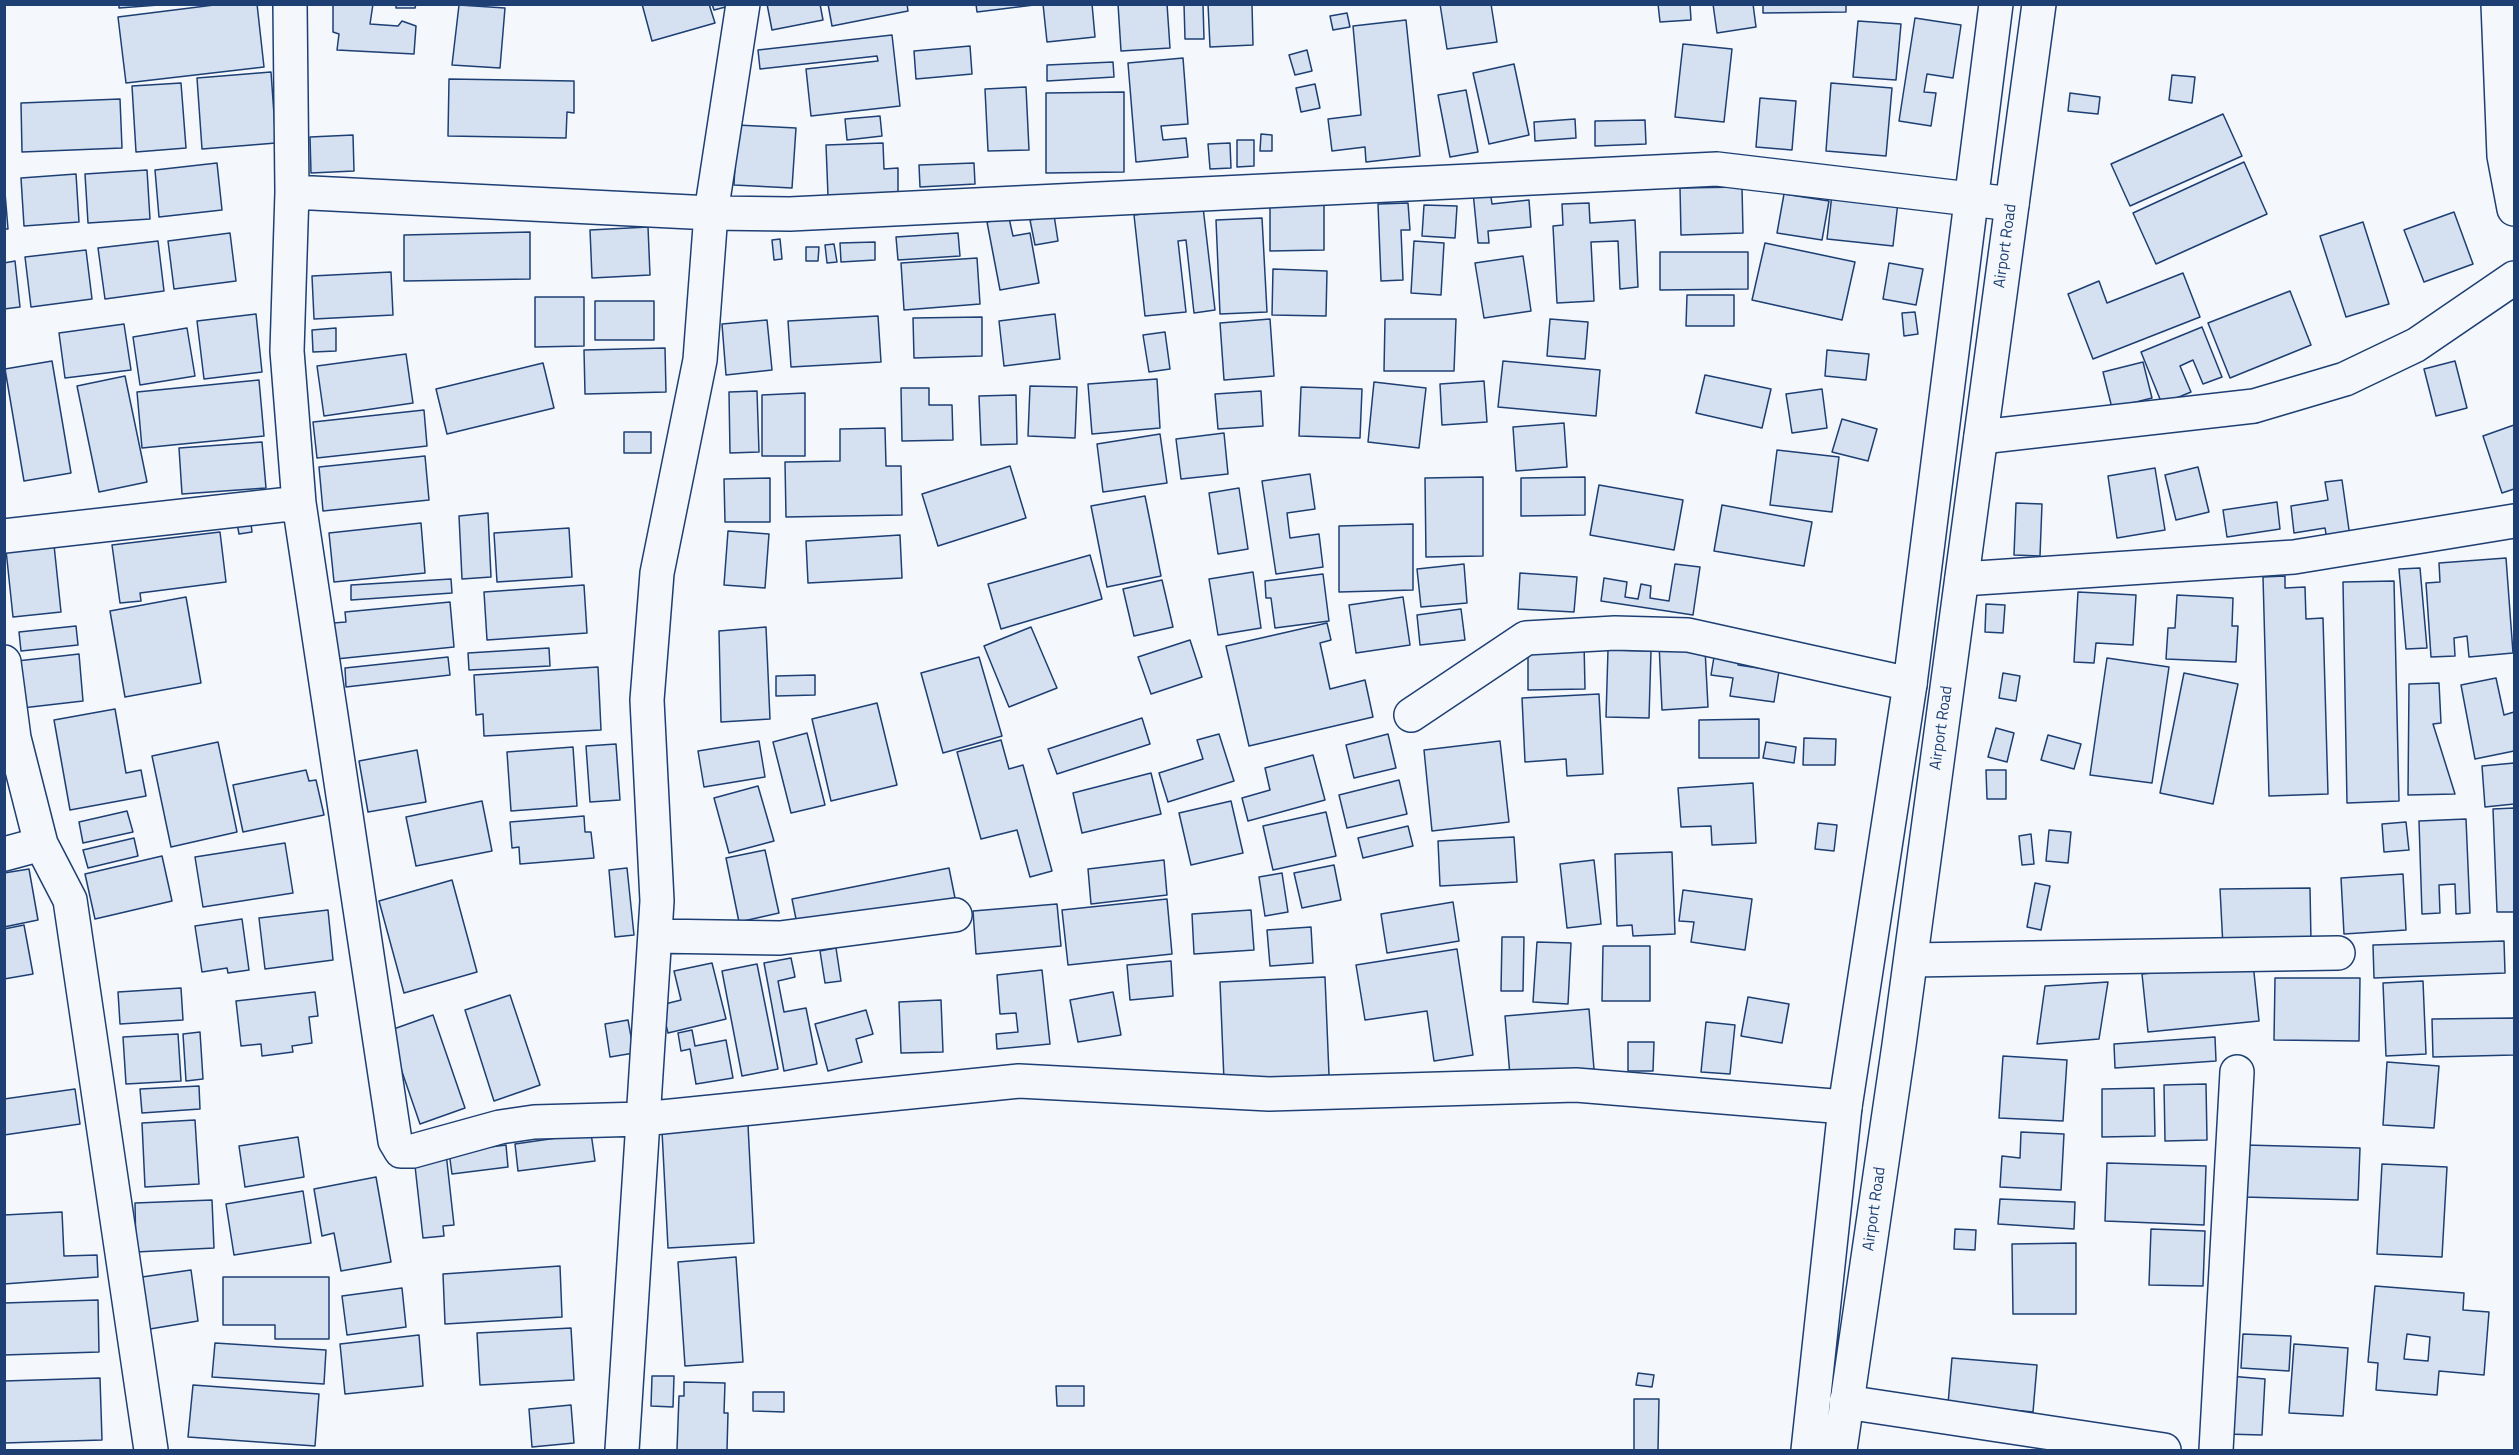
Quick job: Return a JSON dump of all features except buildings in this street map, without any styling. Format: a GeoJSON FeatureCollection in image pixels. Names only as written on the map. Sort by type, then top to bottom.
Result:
{"type":"FeatureCollection","features":[{"type":"Feature","properties":{"kind":"main road"},"geometry":{"type":"LineString","coordinates":[[290,4],[292,192],[287,351],[299,503],[395,1141],[400,1151],[413,1151],[500,1127],[534,1122],[642,1119],[1019,1081],[1269,1094],[1576,1085],[1845,1107]]}},
{"type":"Feature","properties":{"kind":"main road"},"geometry":{"type":"LineString","coordinates":[[622,1450],[657,901],[648,689],[657,573],[700,360],[711,213],[743,4]]}},
{"type":"Feature","properties":{"kind":"main road"},"geometry":{"type":"LineString","coordinates":[[1808,1450],[1845,1107],[1910,684],[1996,4]]}},
{"type":"Feature","properties":{"kind":"main road","name":"Airport Road"},"geometry":{"type":"LineString","coordinates":[[1840,1450],[1911,960],[2039,4]]}},
{"type":"Feature","properties":{"kind":"main road"},"geometry":{"type":"LineString","coordinates":[[2499,4],[2498,51],[2504,156],[2514,209]]}},
{"type":"Feature","properties":{"kind":"main road"},"geometry":{"type":"LineString","coordinates":[[292,192],[711,213],[802,214],[1717,169],[2012,204]]}},
{"type":"Feature","properties":{"kind":"main road"},"geometry":{"type":"LineString","coordinates":[[1981,436],[2254,406],[2345,379],[2416,345],[2514,278]]}},
{"type":"Feature","properties":{"kind":"main road"},"geometry":{"type":"LineString","coordinates":[[4,536],[299,503]]}},
{"type":"Feature","properties":{"kind":"main road"},"geometry":{"type":"LineString","coordinates":[[1962,579],[2295,556],[2514,521]]}},
{"type":"Feature","properties":{"kind":"main road"},"geometry":{"type":"LineString","coordinates":[[1411,715],[1526,638],[1615,633],[1688,635],[1910,684]]}},
{"type":"Feature","properties":{"kind":"main road"},"geometry":{"type":"LineString","coordinates":[[4,662],[14,738],[41,844],[70,900],[151,1450]]}},
{"type":"Feature","properties":{"kind":"main road"},"geometry":{"type":"LineString","coordinates":[[4,854],[41,844]]}},
{"type":"Feature","properties":{"kind":"main road"},"geometry":{"type":"LineString","coordinates":[[655,936],[780,938],[955,915]]}},
{"type":"Feature","properties":{"kind":"main road"},"geometry":{"type":"LineString","coordinates":[[1911,960],[2338,953]]}},
{"type":"Feature","properties":{"kind":"main road"},"geometry":{"type":"LineString","coordinates":[[2216,1450],[2237,1072]]}},
{"type":"Feature","properties":{"kind":"main road"},"geometry":{"type":"LineString","coordinates":[[1846,1402],[2164,1450]]}}]}
